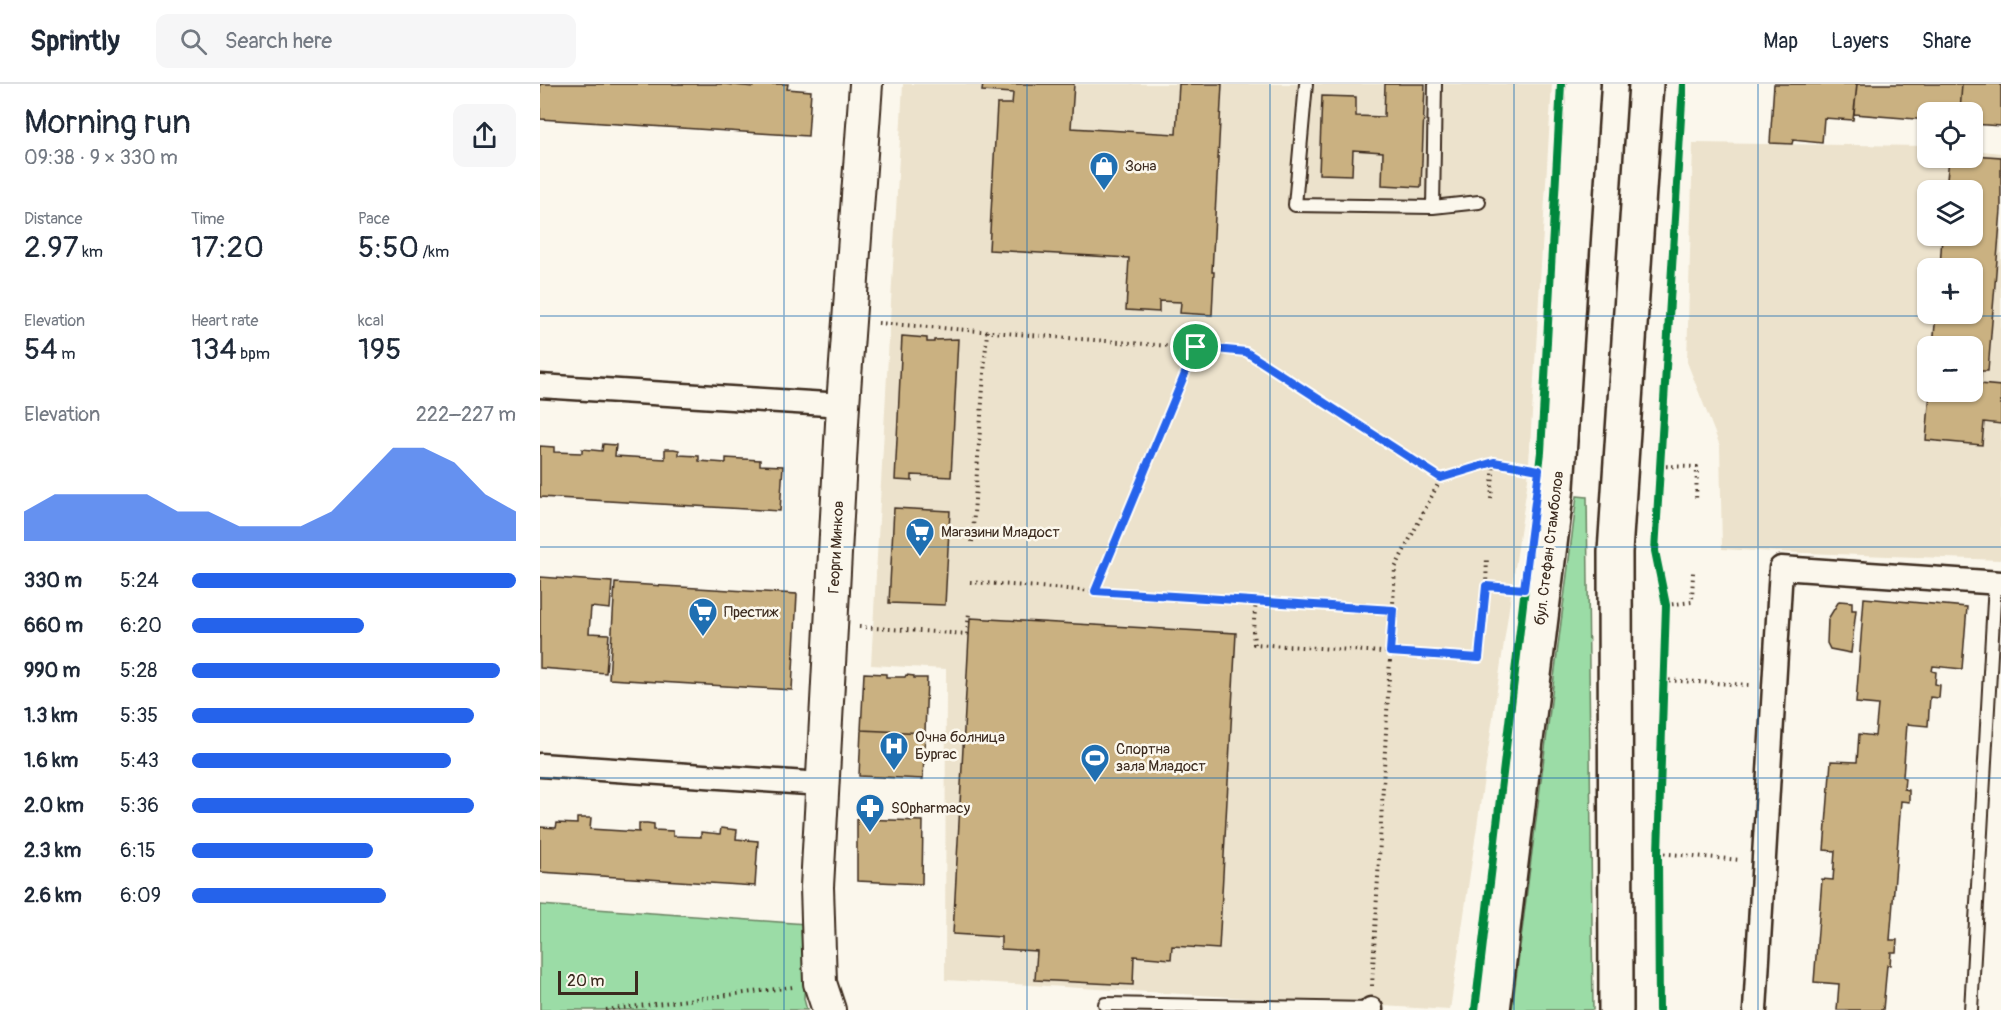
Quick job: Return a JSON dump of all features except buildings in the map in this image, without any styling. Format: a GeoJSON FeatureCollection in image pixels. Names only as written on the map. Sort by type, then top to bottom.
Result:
{"type":"FeatureCollection","features":[{"type":"Feature","properties":{"kind":"main road","name":"бул. Стефан Стамболов"},"geometry":{"type":"LineString","coordinates":[[1493,1010],[1557,487],[1583,84]]}},
{"type":"Feature","properties":{"kind":"main road"},"geometry":{"type":"LineString","coordinates":[[1616,1010],[1615,552],[1646,84]]}},
{"type":"Feature","properties":{"kind":"street","name":"Георги Минков"},"geometry":{"type":"LineString","coordinates":[[824,997],[818,887],[822,784],[843,405],[866,84]]}},
{"type":"Feature","properties":{"kind":"street"},"geometry":{"type":"LineString","coordinates":[[540,386],[843,405]]}},
{"type":"Feature","properties":{"kind":"street"},"geometry":{"type":"LineString","coordinates":[[1755,1010],[1781,568],[1998,583]]}},
{"type":"Feature","properties":{"kind":"street"},"geometry":{"type":"LineString","coordinates":[[540,765],[822,784]]}},
{"type":"Feature","properties":{"kind":"lane"},"geometry":{"type":"LineString","coordinates":[[1306,84],[1295,205],[1433,207],[1479,202]]}},
{"type":"Feature","properties":{"kind":"lane"},"geometry":{"type":"LineString","coordinates":[[1433,207],[1436,84]]}},
{"type":"Feature","properties":{"kind":"lane"},"geometry":{"type":"LineString","coordinates":[[1971,1010],[1998,583]]}},
{"type":"Feature","properties":{"kind":"lane"},"geometry":{"type":"LineString","coordinates":[[1105,1005],[1371,1009]]}},
{"type":"Feature","properties":{"kind":"path"},"geometry":{"type":"LineString","coordinates":[[850,321],[1246,352],[1441,478]]}},
{"type":"Feature","properties":{"kind":"path"},"geometry":{"type":"LineString","coordinates":[[972,543],[987,331]]}},
{"type":"Feature","properties":{"kind":"path"},"geometry":{"type":"LineString","coordinates":[[1095,591],[1196,347]]}},
{"type":"Feature","properties":{"kind":"path"},"geometry":{"type":"LineString","coordinates":[[1660,477],[1661,454]]}},
{"type":"Feature","properties":{"kind":"path"},"geometry":{"type":"LineString","coordinates":[[1491,499],[1494,462]]}},
{"type":"Feature","properties":{"kind":"path"},"geometry":{"type":"LineString","coordinates":[[1371,1009],[1395,568],[1441,478],[1494,462],[1539,470]]}},
{"type":"Feature","properties":{"kind":"path"},"geometry":{"type":"LineString","coordinates":[[1660,466],[1698,467],[1696,502]]}},
{"type":"Feature","properties":{"kind":"path"},"geometry":{"type":"LineString","coordinates":[[1256,601],[1254,644],[1479,658],[1487,557]]}},
{"type":"Feature","properties":{"kind":"path"},"geometry":{"type":"LineString","coordinates":[[1666,605],[1692,602],[1693,572]]}},
{"type":"Feature","properties":{"kind":"path"},"geometry":{"type":"LineString","coordinates":[[970,582],[1393,610]]}},
{"type":"Feature","properties":{"kind":"path"},"geometry":{"type":"LineString","coordinates":[[1486,586],[1524,589]]}},
{"type":"Feature","properties":{"kind":"path"},"geometry":{"type":"LineString","coordinates":[[1664,594],[1666,616]]}},
{"type":"Feature","properties":{"kind":"path"},"geometry":{"type":"LineString","coordinates":[[832,625],[967,634],[969,613]]}},
{"type":"Feature","properties":{"kind":"path"},"geometry":{"type":"LineString","coordinates":[[1663,692],[1664,669]]}},
{"type":"Feature","properties":{"kind":"path"},"geometry":{"type":"LineString","coordinates":[[1663,680],[1774,687]]}},
{"type":"Feature","properties":{"kind":"path"},"geometry":{"type":"LineString","coordinates":[[1658,842],[1658,865]]}},
{"type":"Feature","properties":{"kind":"path"},"geometry":{"type":"LineString","coordinates":[[1658,854],[1763,861]]}},
{"type":"Feature","properties":{"kind":"path"},"geometry":{"type":"LineString","coordinates":[[606,1010],[824,997]]}},
{"type":"Feature","properties":{"kind":"shaded area"},"geometry":{"type":"Polygon","coordinates":[[[903,84],[1552,84],[1528,479],[1450,1010],[945,980],[946,669],[871,665],[903,84]]]}},
{"type":"Feature","properties":{"kind":"shaded area"},"geometry":{"type":"Polygon","coordinates":[[[1693,143],[1917,146],[1917,168],[1983,168],[1983,151],[2001,153],[2001,560],[1722,549],[1720,446],[1687,362],[1693,143]]]}},
{"type":"Feature","properties":{"kind":"green space"},"geometry":{"type":"Polygon","coordinates":[[[1577,496],[1587,497],[1593,1010],[1512,1010],[1577,496]]]}},
{"type":"Feature","properties":{"kind":"green space"},"geometry":{"type":"Polygon","coordinates":[[[540,905],[806,924],[804,999],[807,1010],[540,1010],[540,905]]]}},
{"type":"Feature","properties":{"kind":"cycle path"},"geometry":{"type":"LineString","coordinates":[[1475,1010],[1541,452],[1561,84]]}},
{"type":"Feature","properties":{"kind":"cycle path"},"geometry":{"type":"LineString","coordinates":[[1659,1010],[1658,853],[1666,605],[1655,551],[1683,84]]}},
{"type":"Feature","properties":{"kind":"place","name":"Зона"},"geometry":{"type":"Point","coordinates":[1104,192]}},
{"type":"Feature","properties":{"kind":"place","name":"Магазини Mладост"},"geometry":{"type":"Point","coordinates":[920,558]}},
{"type":"Feature","properties":{"kind":"place","name":"Престиж"},"geometry":{"type":"Point","coordinates":[703,638]}},
{"type":"Feature","properties":{"kind":"place","name":"Oчна болница Бургас"},"geometry":{"type":"Point","coordinates":[894,772]}},
{"type":"Feature","properties":{"kind":"place","name":"Спортна зала Младост"},"geometry":{"type":"Point","coordinates":[1095,784]}},
{"type":"Feature","properties":{"kind":"place","name":"SOpharmacy"},"geometry":{"type":"Point","coordinates":[870,834]}},
{"type":"Feature","properties":{"kind":"route"},"geometry":{"type":"LineString","coordinates":[[1196,347],[1246,352],[1441,478],[1494,462],[1539,470],[1524,589],[1486,586],[1479,658],[1390,652],[1393,610],[1095,591],[1196,347]]}}]}
